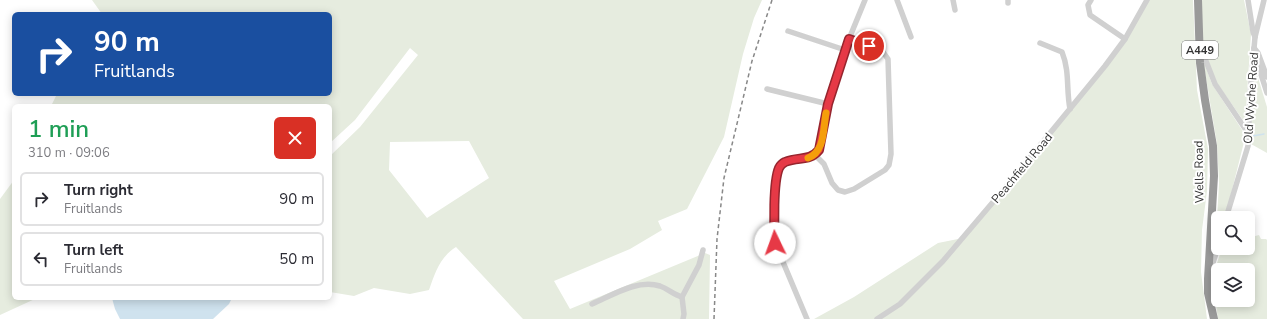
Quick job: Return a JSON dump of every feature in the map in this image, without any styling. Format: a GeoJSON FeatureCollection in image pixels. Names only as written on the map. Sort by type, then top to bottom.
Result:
{"type":"FeatureCollection","features":[{"type":"Feature","properties":{"kind":"highway","name":"Wells Road"},"geometry":{"type":"LineString","coordinates":[[1198,0],[1200,63],[1213,146],[1214,176],[1208,293],[1214,319]]}},
{"type":"Feature","properties":{"kind":"street"},"geometry":{"type":"LineString","coordinates":[[807,319],[775,243],[774,212],[777,177],[779,167],[784,162],[796,158],[809,158],[815,155],[819,150],[828,104],[845,50],[865,0]]}},
{"type":"Feature","properties":{"kind":"street"},"geometry":{"type":"LineString","coordinates":[[897,0],[911,37]]}},
{"type":"Feature","properties":{"kind":"street"},"geometry":{"type":"LineString","coordinates":[[953,0],[955,10]]}},
{"type":"Feature","properties":{"kind":"street","name":"Peachfield Road"},"geometry":{"type":"LineString","coordinates":[[877,319],[900,304],[943,261],[1105,66],[1125,39],[1148,0]]}},
{"type":"Feature","properties":{"kind":"street"},"geometry":{"type":"LineString","coordinates":[[1248,0],[1255,37]]}},
{"type":"Feature","properties":{"kind":"street","name":"Old Wyche Road"},"geometry":{"type":"LineString","coordinates":[[1228,211],[1248,146],[1250,94],[1255,37],[1264,0]]}},
{"type":"Feature","properties":{"kind":"street"},"geometry":{"type":"LineString","coordinates":[[1081,2],[1089,2],[1090,15],[1125,39]]}},
{"type":"Feature","properties":{"kind":"street"},"geometry":{"type":"LineString","coordinates":[[788,31],[845,50]]}},
{"type":"Feature","properties":{"kind":"street"},"geometry":{"type":"LineString","coordinates":[[815,155],[824,164],[832,184],[838,190],[845,192],[854,189],[885,170],[889,165],[891,154],[888,59],[883,52],[849,39]]}},
{"type":"Feature","properties":{"kind":"street"},"geometry":{"type":"LineString","coordinates":[[1040,43],[1062,52],[1067,72],[1068,100],[1070,109]]}},
{"type":"Feature","properties":{"kind":"street"},"geometry":{"type":"LineString","coordinates":[[1200,45],[1215,84],[1248,133]]}},
{"type":"Feature","properties":{"kind":"street"},"geometry":{"type":"LineString","coordinates":[[1254,48],[1258,53],[1267,77]]}},
{"type":"Feature","properties":{"kind":"street"},"geometry":{"type":"LineString","coordinates":[[1253,59],[1257,62],[1267,93]]}},
{"type":"Feature","properties":{"kind":"street"},"geometry":{"type":"LineString","coordinates":[[767,89],[828,104]]}},
{"type":"Feature","properties":{"kind":"street"},"geometry":{"type":"LineString","coordinates":[[683,319],[684,314],[682,297],[699,265],[703,250]]}},
{"type":"Feature","properties":{"kind":"street"},"geometry":{"type":"LineString","coordinates":[[1208,276],[1216,255]]}},
{"type":"Feature","properties":{"kind":"street"},"geometry":{"type":"LineString","coordinates":[[592,304],[636,286],[646,284],[660,286],[682,297]]}},
{"type":"Feature","properties":{"kind":"shaded area"},"geometry":{"type":"Polygon","coordinates":[[[92,0],[762,0],[754,18],[743,54],[724,137],[687,209],[658,221],[662,230],[630,249],[554,281],[570,309],[705,253],[710,255],[709,319],[523,319],[456,247],[450,251],[442,261],[429,290],[410,294],[374,288],[354,296],[332,292],[332,154],[360,127],[418,55],[410,48],[355,120],[332,141],[332,104],[52,104],[56,96],[332,96],[332,12],[101,12],[92,0]],[[469,141],[390,142],[389,170],[427,218],[489,178],[469,141]]]}},
{"type":"Feature","properties":{"kind":"shaded area"},"geometry":{"type":"Polygon","coordinates":[[[1147,0],[1193,0],[1197,90],[1208,149],[1207,191],[1202,230],[1201,272],[1207,319],[814,319],[854,297],[938,243],[963,238],[1105,66],[1147,0]]]}},
{"type":"Feature","properties":{"kind":"shaded area"},"geometry":{"type":"Polygon","coordinates":[[[1201,0],[1244,0],[1251,34],[1245,123],[1217,83],[1202,47],[1201,0]]]}},
{"type":"Feature","properties":{"kind":"shaded area"},"geometry":{"type":"Polygon","coordinates":[[[1203,60],[1212,84],[1244,133],[1245,138],[1227,211],[1217,211],[1219,183],[1217,144],[1203,60]]]}},
{"type":"Feature","properties":{"kind":"shaded area"},"geometry":{"type":"Polygon","coordinates":[[[1255,68],[1267,107],[1267,153],[1251,144],[1250,118],[1255,68]]]}},
{"type":"Feature","properties":{"kind":"shaded area"},"geometry":{"type":"Polygon","coordinates":[[[12,183],[12,300],[33,300],[0,315],[0,199],[12,183]]]}},
{"type":"Feature","properties":{"kind":"shaded area"},"geometry":{"type":"Polygon","coordinates":[[[1259,235],[1261,239],[1267,240],[1267,319],[1218,319],[1216,307],[1255,307],[1255,263],[1217,263],[1220,255],[1255,255],[1255,236],[1259,235]]]}},
{"type":"Feature","properties":{"kind":"water"},"geometry":{"type":"Polygon","coordinates":[[[113,300],[231,300],[229,304],[213,319],[120,319],[113,300]]]}},
{"type":"Feature","properties":{"kind":"waterway"},"geometry":{"type":"LineString","coordinates":[[1253,136],[1264,134]]}},
{"type":"Feature","properties":{"kind":"railway"},"geometry":{"type":"LineString","coordinates":[[714,319],[717,239],[724,178],[752,61],[772,0]]}},
{"type":"Feature","properties":{"kind":"slow traffic"},"geometry":{"type":"LineString","coordinates":[[808,158],[815,155],[819,150],[826,113]]}},
{"type":"Feature","properties":{"kind":"route"},"geometry":{"type":"LineString","coordinates":[[775,243],[774,212],[779,167],[784,162],[796,158],[809,158],[815,155],[819,150],[828,104],[849,39],[869,46]]}}]}
